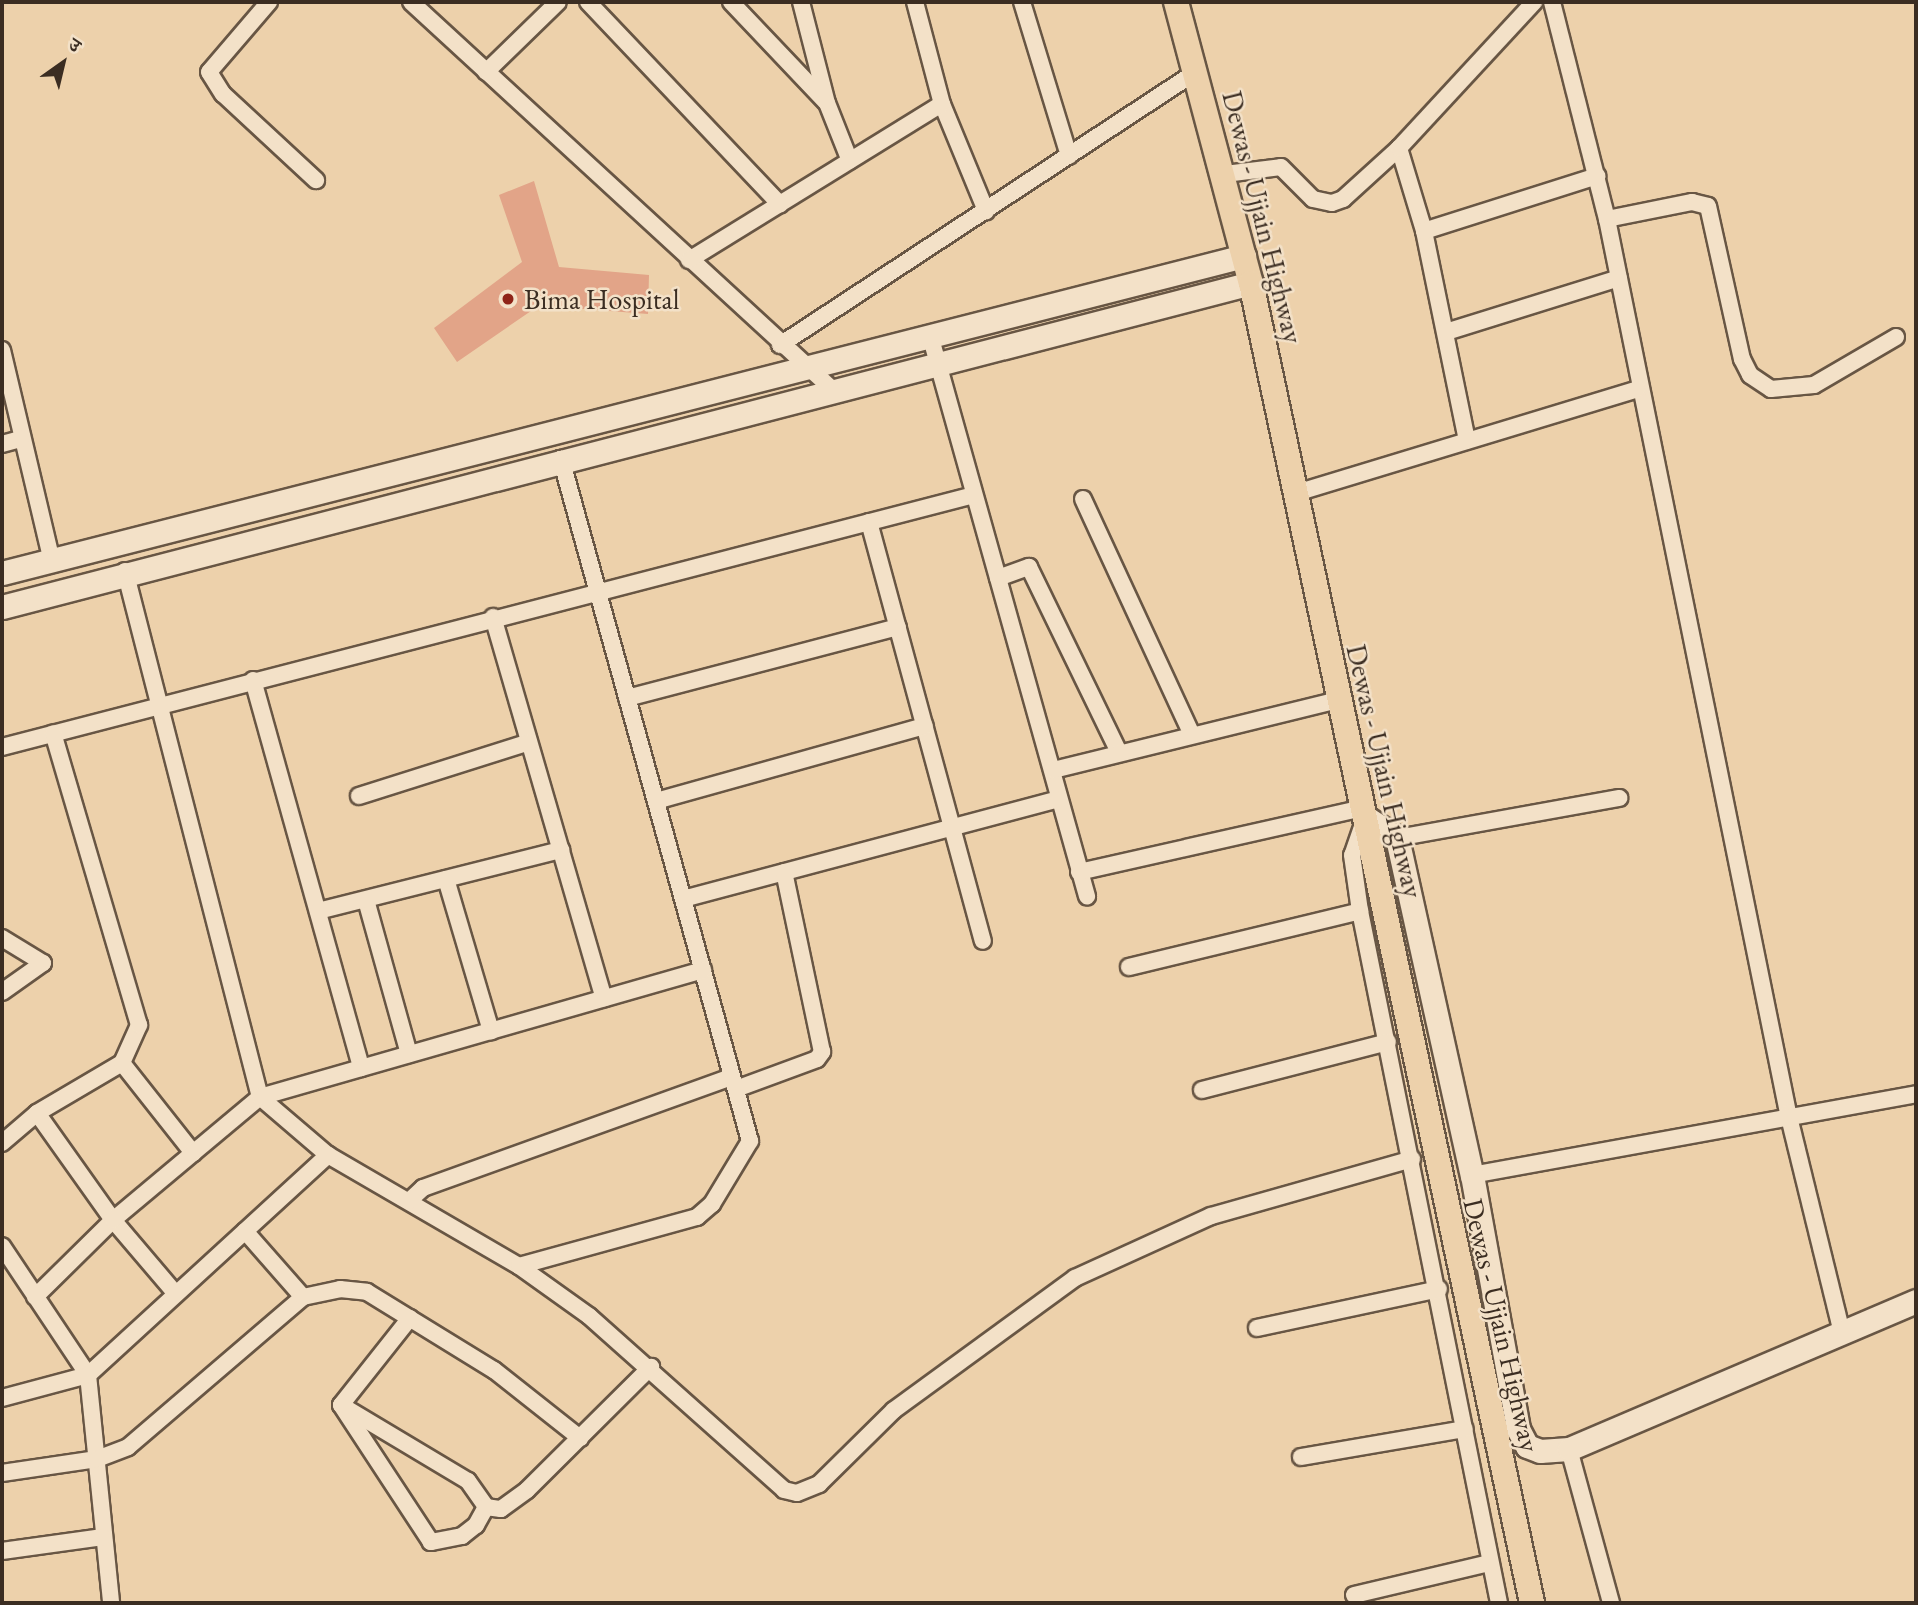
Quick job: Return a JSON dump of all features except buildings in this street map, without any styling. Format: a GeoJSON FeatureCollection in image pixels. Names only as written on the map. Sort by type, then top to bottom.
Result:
{"type":"FeatureCollection","features":[{"type":"Feature","properties":{"kind":"main road","name":"Dewas - Ujjain Highway"},"geometry":{"type":"LineString","coordinates":[[1176,2],[1226,174],[1251,284],[1337,700],[1378,872],[1532,1603]]}},
{"type":"Feature","properties":{"kind":"street"},"geometry":{"type":"LineString","coordinates":[[269,2],[209,72],[223,94],[316,180]]}},
{"type":"Feature","properties":{"kind":"street"},"geometry":{"type":"LineString","coordinates":[[411,2],[780,345],[832,389]]}},
{"type":"Feature","properties":{"kind":"street"},"geometry":{"type":"LineString","coordinates":[[486,72],[558,2]]}},
{"type":"Feature","properties":{"kind":"street"},"geometry":{"type":"LineString","coordinates":[[588,2],[780,204]]}},
{"type":"Feature","properties":{"kind":"street"},"geometry":{"type":"LineString","coordinates":[[731,2],[827,103]]}},
{"type":"Feature","properties":{"kind":"street"},"geometry":{"type":"LineString","coordinates":[[801,2],[827,103],[850,160]]}},
{"type":"Feature","properties":{"kind":"street"},"geometry":{"type":"LineString","coordinates":[[915,2],[942,104],[986,211]]}},
{"type":"Feature","properties":{"kind":"street"},"geometry":{"type":"LineString","coordinates":[[1022,2],[1069,156]]}},
{"type":"Feature","properties":{"kind":"street"},"geometry":{"type":"LineString","coordinates":[[1226,174],[1281,167],[1313,199],[1332,204],[1399,148],[1534,2]]}},
{"type":"Feature","properties":{"kind":"street"},"geometry":{"type":"LineString","coordinates":[[1552,2],[1607,219],[1639,390],[1788,1113],[1841,1329]]}},
{"type":"Feature","properties":{"kind":"street"},"geometry":{"type":"LineString","coordinates":[[780,345],[1196,72]]}},
{"type":"Feature","properties":{"kind":"street"},"geometry":{"type":"LineString","coordinates":[[689,260],[942,104]]}},
{"type":"Feature","properties":{"kind":"street"},"geometry":{"type":"LineString","coordinates":[[1399,148],[1424,230],[1467,440]]}},
{"type":"Feature","properties":{"kind":"street"},"geometry":{"type":"LineString","coordinates":[[1424,230],[1597,176]]}},
{"type":"Feature","properties":{"kind":"street"},"geometry":{"type":"LineString","coordinates":[[1607,219],[1692,202],[1708,206],[1742,359],[1750,375],[1772,389],[1814,385],[1896,337]]}},
{"type":"Feature","properties":{"kind":"street"},"geometry":{"type":"LineString","coordinates":[[2,573],[1244,256]]}},
{"type":"Feature","properties":{"kind":"street"},"geometry":{"type":"LineString","coordinates":[[1446,332],[1619,278]]}},
{"type":"Feature","properties":{"kind":"street"},"geometry":{"type":"LineString","coordinates":[[2,607],[125,571],[1251,284]]}},
{"type":"Feature","properties":{"kind":"street"},"geometry":{"type":"LineString","coordinates":[[930,335],[1087,896]]}},
{"type":"Feature","properties":{"kind":"street"},"geometry":{"type":"LineString","coordinates":[[2,350],[52,562]]}},
{"type":"Feature","properties":{"kind":"street"},"geometry":{"type":"LineString","coordinates":[[1296,493],[1639,390]]}},
{"type":"Feature","properties":{"kind":"street"},"geometry":{"type":"LineString","coordinates":[[519,1266],[697,1217],[712,1205],[750,1141],[553,432]]}},
{"type":"Feature","properties":{"kind":"street"},"geometry":{"type":"LineString","coordinates":[[2,444],[21,439]]}},
{"type":"Feature","properties":{"kind":"street"},"geometry":{"type":"LineString","coordinates":[[2,747],[597,590],[974,495]]}},
{"type":"Feature","properties":{"kind":"street"},"geometry":{"type":"LineString","coordinates":[[1083,499],[1191,733]]}},
{"type":"Feature","properties":{"kind":"street"},"geometry":{"type":"LineString","coordinates":[[869,522],[983,941]]}},
{"type":"Feature","properties":{"kind":"street"},"geometry":{"type":"LineString","coordinates":[[117,545],[260,1097],[328,1155],[519,1266],[650,1367],[784,1490],[797,1493],[819,1484],[894,1410],[1075,1278],[1211,1216],[1412,1158]]}},
{"type":"Feature","properties":{"kind":"street"},"geometry":{"type":"LineString","coordinates":[[998,578],[1029,566],[1119,752]]}},
{"type":"Feature","properties":{"kind":"street"},"geometry":{"type":"LineString","coordinates":[[493,617],[604,998]]}},
{"type":"Feature","properties":{"kind":"street"},"geometry":{"type":"LineString","coordinates":[[627,698],[898,627]]}},
{"type":"Feature","properties":{"kind":"street"},"geometry":{"type":"LineString","coordinates":[[253,680],[361,1068]]}},
{"type":"Feature","properties":{"kind":"street"},"geometry":{"type":"LineString","coordinates":[[1053,770],[1191,733],[1337,700]]}},
{"type":"Feature","properties":{"kind":"street"},"geometry":{"type":"LineString","coordinates":[[656,802],[925,726]]}},
{"type":"Feature","properties":{"kind":"street"},"geometry":{"type":"LineString","coordinates":[[2,1143],[37,1113],[122,1063],[139,1025],[53,733]]}},
{"type":"Feature","properties":{"kind":"street"},"geometry":{"type":"LineString","coordinates":[[359,796],[529,742]]}},
{"type":"Feature","properties":{"kind":"street"},"geometry":{"type":"LineString","coordinates":[[1396,838],[1619,798]]}},
{"type":"Feature","properties":{"kind":"street"},"geometry":{"type":"LineString","coordinates":[[683,899],[1059,799]]}},
{"type":"Feature","properties":{"kind":"street"},"geometry":{"type":"LineString","coordinates":[[1364,813],[1352,855],[1360,911],[1439,1289],[1489,1563],[1499,1603]]}},
{"type":"Feature","properties":{"kind":"street"},"geometry":{"type":"LineString","coordinates":[[1079,872],[1364,813],[1396,838],[1472,1174],[1518,1429],[1527,1446],[1540,1451],[1569,1449],[1841,1329],[1916,1301]]}},
{"type":"Feature","properties":{"kind":"street"},"geometry":{"type":"LineString","coordinates":[[318,912],[561,850]]}},
{"type":"Feature","properties":{"kind":"street"},"geometry":{"type":"LineString","coordinates":[[409,1201],[424,1188],[734,1083],[817,1059],[822,1052],[784,872]]}},
{"type":"Feature","properties":{"kind":"street"},"geometry":{"type":"LineString","coordinates":[[446,879],[491,1031]]}},
{"type":"Feature","properties":{"kind":"street"},"geometry":{"type":"LineString","coordinates":[[366,900],[409,1054]]}},
{"type":"Feature","properties":{"kind":"street"},"geometry":{"type":"LineString","coordinates":[[1129,967],[1360,911]]}},
{"type":"Feature","properties":{"kind":"street"},"geometry":{"type":"LineString","coordinates":[[2,938],[43,963],[2,992]]}},
{"type":"Feature","properties":{"kind":"street"},"geometry":{"type":"LineString","coordinates":[[36,1297],[113,1220],[260,1097],[703,970]]}},
{"type":"Feature","properties":{"kind":"street"},"geometry":{"type":"LineString","coordinates":[[1202,1090],[1388,1042]]}},
{"type":"Feature","properties":{"kind":"street"},"geometry":{"type":"LineString","coordinates":[[122,1063],[193,1153]]}},
{"type":"Feature","properties":{"kind":"street"},"geometry":{"type":"LineString","coordinates":[[1472,1174],[1788,1113],[1916,1094]]}},
{"type":"Feature","properties":{"kind":"street"},"geometry":{"type":"LineString","coordinates":[[37,1113],[113,1220],[176,1294]]}},
{"type":"Feature","properties":{"kind":"street"},"geometry":{"type":"LineString","coordinates":[[2,1398],[88,1375],[328,1155]]}},
{"type":"Feature","properties":{"kind":"street"},"geometry":{"type":"LineString","coordinates":[[245,1231],[303,1297]]}},
{"type":"Feature","properties":{"kind":"street"},"geometry":{"type":"LineString","coordinates":[[2,1246],[88,1375],[111,1603]]}},
{"type":"Feature","properties":{"kind":"street"},"geometry":{"type":"LineString","coordinates":[[2,1472],[97,1459],[128,1447],[303,1297],[340,1289],[367,1292],[494,1370],[580,1438]]}},
{"type":"Feature","properties":{"kind":"street"},"geometry":{"type":"LineString","coordinates":[[1257,1328],[1439,1289]]}},
{"type":"Feature","properties":{"kind":"street"},"geometry":{"type":"LineString","coordinates":[[341,1405],[410,1318]]}},
{"type":"Feature","properties":{"kind":"street"},"geometry":{"type":"LineString","coordinates":[[341,1405],[468,1481],[486,1507],[501,1509],[519,1496],[580,1438],[650,1367]]}},
{"type":"Feature","properties":{"kind":"street"},"geometry":{"type":"LineString","coordinates":[[341,1405],[431,1542],[462,1536],[486,1507]]}},
{"type":"Feature","properties":{"kind":"street"},"geometry":{"type":"LineString","coordinates":[[1301,1457],[1465,1429]]}},
{"type":"Feature","properties":{"kind":"street"},"geometry":{"type":"LineString","coordinates":[[1569,1449],[1611,1603]]}},
{"type":"Feature","properties":{"kind":"street"},"geometry":{"type":"LineString","coordinates":[[2,1551],[103,1537]]}},
{"type":"Feature","properties":{"kind":"street"},"geometry":{"type":"LineString","coordinates":[[1354,1595],[1489,1563]]}},
{"type":"Feature","properties":{"kind":"place","name":"Bima Hospital"},"geometry":{"type":"Point","coordinates":[508,299]}}]}
